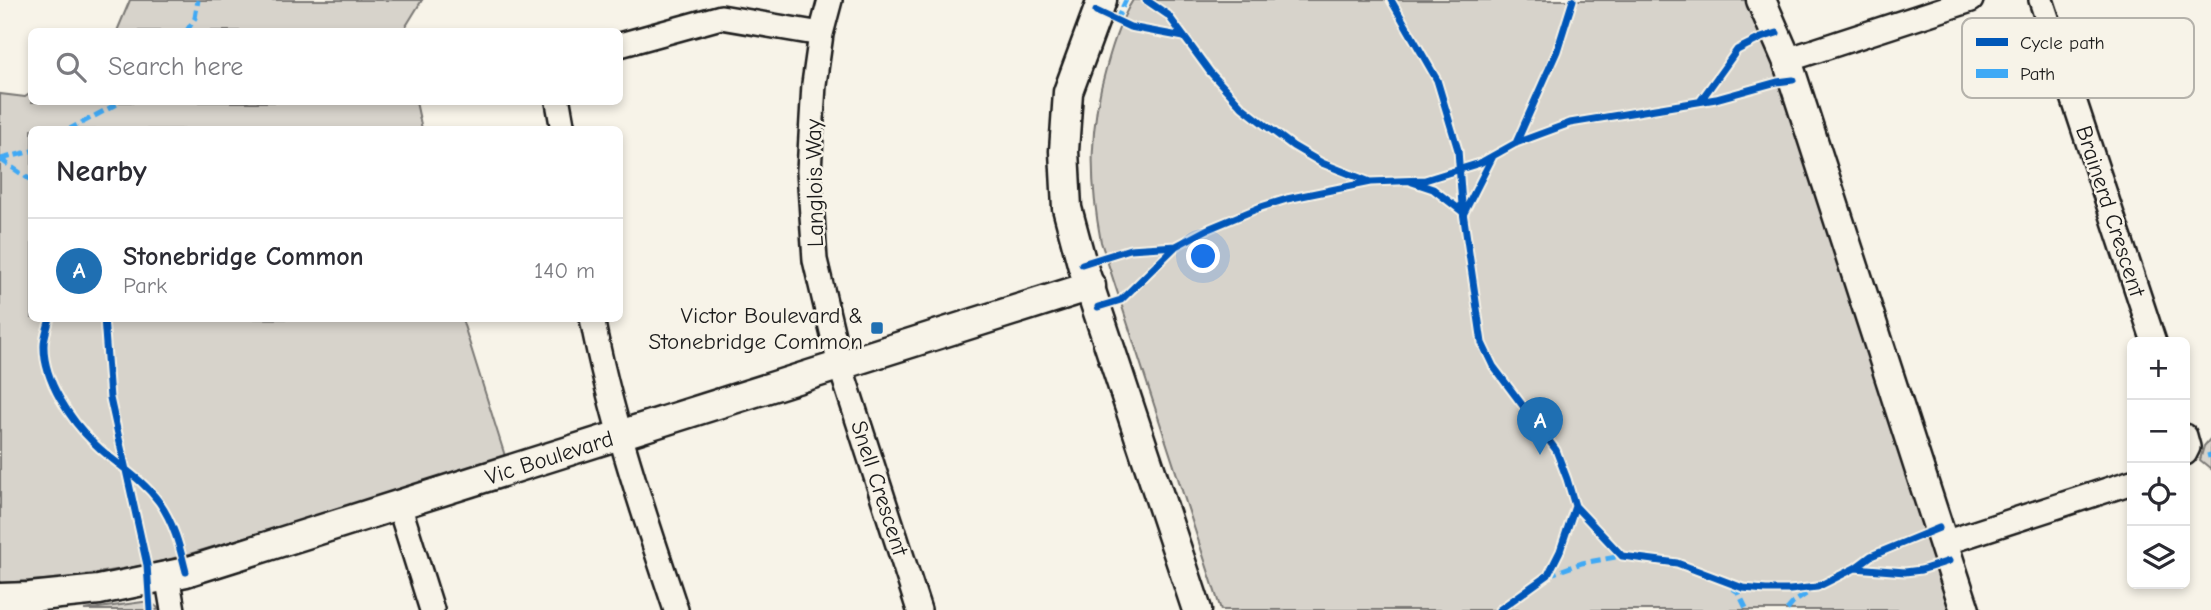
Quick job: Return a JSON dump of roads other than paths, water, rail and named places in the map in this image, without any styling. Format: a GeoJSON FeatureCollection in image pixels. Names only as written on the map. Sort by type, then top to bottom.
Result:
{"type":"FeatureCollection","features":[{"type":"Feature","properties":{"kind":"street","name":"Langlois Way"},"geometry":{"type":"LineString","coordinates":[[830,0],[821,34],[814,84],[809,171],[815,260],[840,365]]}},
{"type":"Feature","properties":{"kind":"street"},"geometry":{"type":"LineString","coordinates":[[1102,0],[1069,92],[1064,151],[1068,208],[1082,264],[1197,610]]}},
{"type":"Feature","properties":{"kind":"street"},"geometry":{"type":"LineString","coordinates":[[1761,0],[1787,61],[1965,610]]}},
{"type":"Feature","properties":{"kind":"street"},"geometry":{"type":"LineString","coordinates":[[1787,61],[1971,0]]}},
{"type":"Feature","properties":{"kind":"street","name":"Brainerd Crescent"},"geometry":{"type":"LineString","coordinates":[[2041,0],[2047,18]]}},
{"type":"Feature","properties":{"kind":"street"},"geometry":{"type":"LineString","coordinates":[[623,44],[721,17],[821,34]]}},
{"type":"Feature","properties":{"kind":"street","name":"Brainerd Crescent"},"geometry":{"type":"LineString","coordinates":[[2073,98],[2152,337]]}},
{"type":"Feature","properties":{"kind":"street"},"geometry":{"type":"LineString","coordinates":[[559,105],[562,126]]}},
{"type":"Feature","properties":{"kind":"street","name":"Vic Boulevard"},"geometry":{"type":"LineString","coordinates":[[0,598],[99,590],[186,572],[1091,286]]}},
{"type":"Feature","properties":{"kind":"street"},"geometry":{"type":"LineString","coordinates":[[593,322],[619,436],[676,610]]}},
{"type":"Feature","properties":{"kind":"street","name":"Snell Crescent"},"geometry":{"type":"LineString","coordinates":[[840,365],[919,610]]}},
{"type":"Feature","properties":{"kind":"street"},"geometry":{"type":"LineString","coordinates":[[1944,543],[2127,484]]}},
{"type":"Feature","properties":{"kind":"street"},"geometry":{"type":"LineString","coordinates":[[399,505],[432,610]]}},
{"type":"Feature","properties":{"kind":"street"},"geometry":{"type":"LineString","coordinates":[[167,575],[173,610]]}},
{"type":"Feature","properties":{"kind":"place","name":"Victor Boulevard & Stonebridge Common"},"geometry":{"type":"Point","coordinates":[877,328]}},
{"type":"Feature","properties":{"kind":"place","name":"Stonebridge Common"},"geometry":{"type":"Point","coordinates":[1540,455]}}]}
